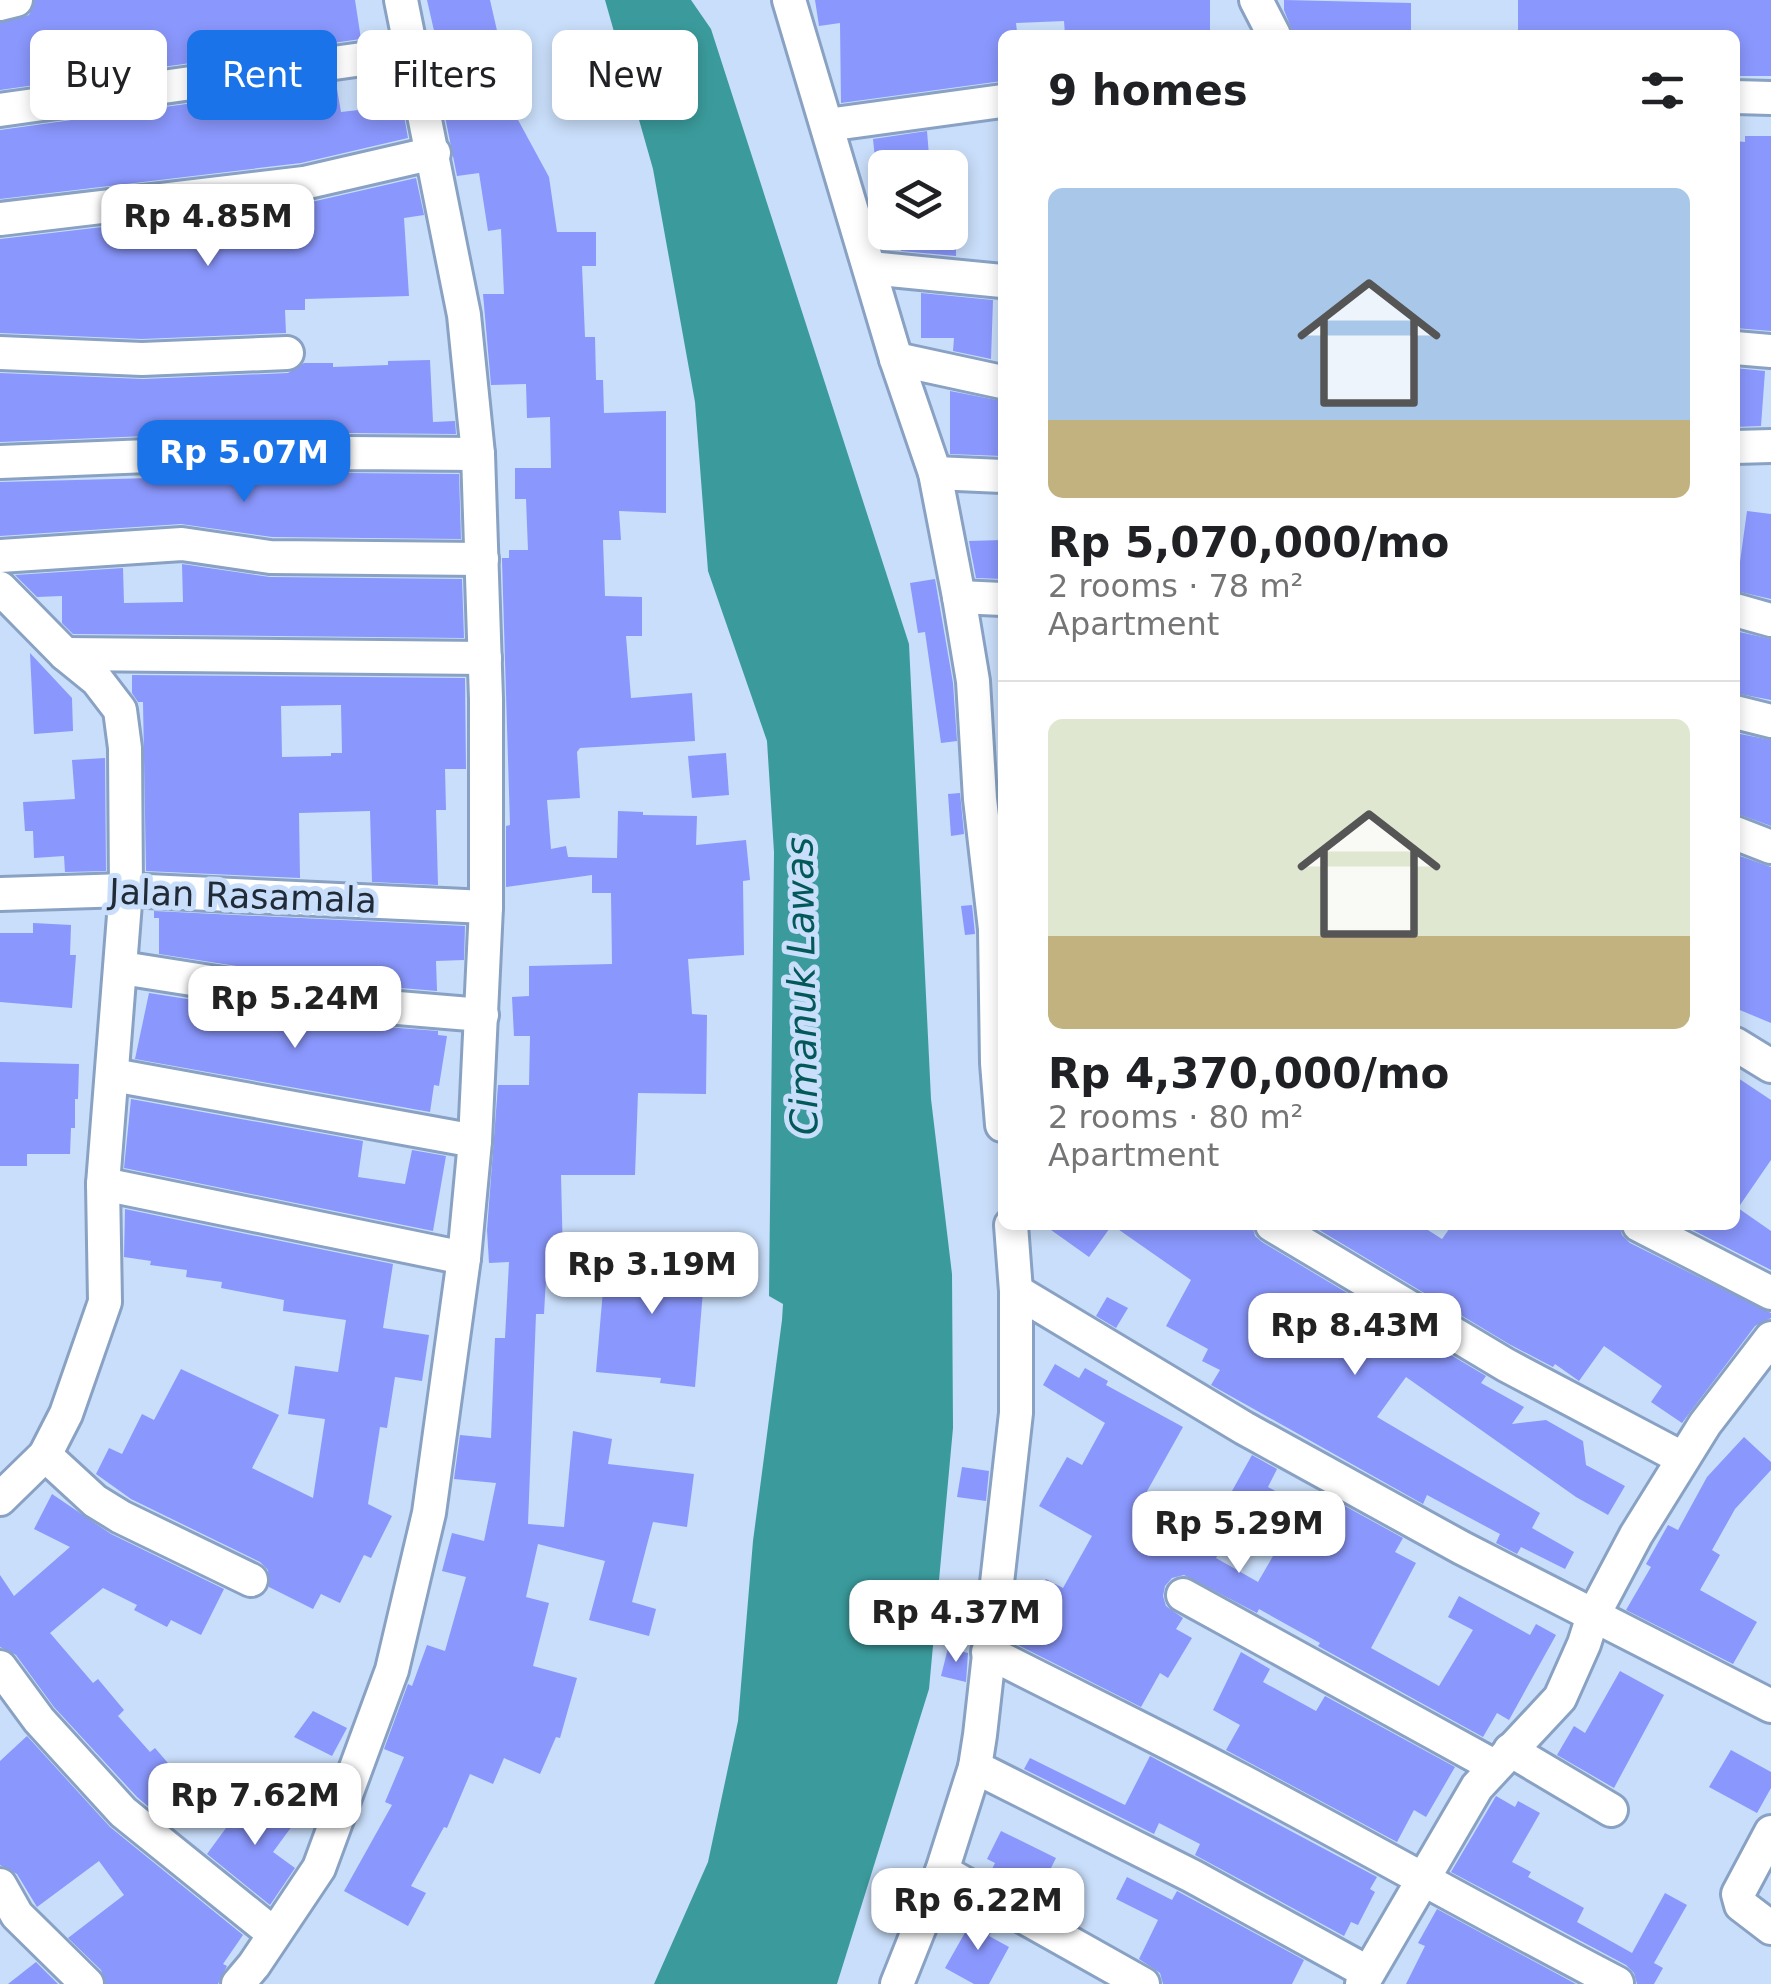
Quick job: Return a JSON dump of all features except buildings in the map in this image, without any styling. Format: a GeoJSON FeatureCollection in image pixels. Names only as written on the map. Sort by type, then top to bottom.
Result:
{"type":"FeatureCollection","features":[{"type":"Feature","properties":{"kind":"street"},"geometry":{"type":"LineString","coordinates":[[0,4],[16,0]]}},
{"type":"Feature","properties":{"kind":"street"},"geometry":{"type":"LineString","coordinates":[[401,0],[407,30]]}},
{"type":"Feature","properties":{"kind":"street"},"geometry":{"type":"LineString","coordinates":[[789,0],[896,360],[935,473],[960,597],[992,802],[998,913]]}},
{"type":"Feature","properties":{"kind":"street"},"geometry":{"type":"LineString","coordinates":[[1256,0],[1271,30]]}},
{"type":"Feature","properties":{"kind":"street"},"geometry":{"type":"LineString","coordinates":[[0,110],[357,60]]}},
{"type":"Feature","properties":{"kind":"street"},"geometry":{"type":"LineString","coordinates":[[1740,97],[1771,98]]}},
{"type":"Feature","properties":{"kind":"street"},"geometry":{"type":"LineString","coordinates":[[827,124],[998,102]]}},
{"type":"Feature","properties":{"kind":"street"},"geometry":{"type":"LineString","coordinates":[[238,1984],[319,1868],[392,1670],[429,1513],[476,1141],[486,906],[485,658],[478,454],[464,315],[427,120]]}},
{"type":"Feature","properties":{"kind":"street"},"geometry":{"type":"LineString","coordinates":[[0,220],[304,183],[434,152]]}},
{"type":"Feature","properties":{"kind":"street"},"geometry":{"type":"LineString","coordinates":[[870,268],[998,281]]}},
{"type":"Feature","properties":{"kind":"street"},"geometry":{"type":"LineString","coordinates":[[1740,348],[1771,351]]}},
{"type":"Feature","properties":{"kind":"street"},"geometry":{"type":"LineString","coordinates":[[0,353],[59,353],[73,358],[287,354]]}},
{"type":"Feature","properties":{"kind":"street"},"geometry":{"type":"LineString","coordinates":[[896,360],[998,381]]}},
{"type":"Feature","properties":{"kind":"street"},"geometry":{"type":"LineString","coordinates":[[1740,447],[1771,446]]}},
{"type":"Feature","properties":{"kind":"street"},"geometry":{"type":"LineString","coordinates":[[0,462],[148,456],[156,460],[347,453],[478,454]]}},
{"type":"Feature","properties":{"kind":"street"},"geometry":{"type":"LineString","coordinates":[[935,473],[998,476]]}},
{"type":"Feature","properties":{"kind":"street"},"geometry":{"type":"LineString","coordinates":[[0,556],[182,544],[270,557],[482,559]]}},
{"type":"Feature","properties":{"kind":"street"},"geometry":{"type":"LineString","coordinates":[[0,588],[65,654],[97,680],[120,710],[125,748],[126,890],[103,1184],[105,1302],[66,1414],[45,1456],[0,1498]]}},
{"type":"Feature","properties":{"kind":"street"},"geometry":{"type":"LineString","coordinates":[[960,597],[998,599]]}},
{"type":"Feature","properties":{"kind":"street"},"geometry":{"type":"LineString","coordinates":[[1740,611],[1771,620]]}},
{"type":"Feature","properties":{"kind":"street"},"geometry":{"type":"LineString","coordinates":[[65,654],[485,658]]}},
{"type":"Feature","properties":{"kind":"street"},"geometry":{"type":"LineString","coordinates":[[969,654],[998,658]]}},
{"type":"Feature","properties":{"kind":"street"},"geometry":{"type":"LineString","coordinates":[[1740,713],[1771,722]]}},
{"type":"Feature","properties":{"kind":"street"},"geometry":{"type":"LineString","coordinates":[[1740,835],[1771,847]]}},
{"type":"Feature","properties":{"kind":"street","name":"Jalan Rasamala"},"geometry":{"type":"LineString","coordinates":[[0,894],[126,890],[486,906]]}},
{"type":"Feature","properties":{"kind":"street"},"geometry":{"type":"LineString","coordinates":[[122,968],[350,1004],[482,1016]]}},
{"type":"Feature","properties":{"kind":"street"},"geometry":{"type":"LineString","coordinates":[[1740,1047],[1771,1066]]}},
{"type":"Feature","properties":{"kind":"street"},"geometry":{"type":"LineString","coordinates":[[113,1075],[476,1141]]}},
{"type":"Feature","properties":{"kind":"street"},"geometry":{"type":"LineString","coordinates":[[103,1184],[464,1258]]}},
{"type":"Feature","properties":{"kind":"street"},"geometry":{"type":"LineString","coordinates":[[900,1983],[942,1872],[975,1767],[1016,1412],[1016,1291],[1010,1230]]}},
{"type":"Feature","properties":{"kind":"street"},"geometry":{"type":"LineString","coordinates":[[1280,1230],[1506,1365],[1682,1458]]}},
{"type":"Feature","properties":{"kind":"street"},"geometry":{"type":"LineString","coordinates":[[1649,1230],[1771,1293]]}},
{"type":"Feature","properties":{"kind":"street"},"geometry":{"type":"LineString","coordinates":[[1016,1291],[1244,1428],[1462,1548],[1771,1706]]}},
{"type":"Feature","properties":{"kind":"street"},"geometry":{"type":"LineString","coordinates":[[975,1767],[1192,1876],[1365,1978],[1477,1787],[1560,1698],[1592,1616],[1682,1458],[1771,1338]]}},
{"type":"Feature","properties":{"kind":"street"},"geometry":{"type":"LineString","coordinates":[[45,1456],[95,1501],[121,1517],[252,1580]]}},
{"type":"Feature","properties":{"kind":"street"},"geometry":{"type":"LineString","coordinates":[[1183,1594],[1611,1810]]}},
{"type":"Feature","properties":{"kind":"street"},"geometry":{"type":"LineString","coordinates":[[988,1652],[1617,1983]]}},
{"type":"Feature","properties":{"kind":"street"},"geometry":{"type":"LineString","coordinates":[[0,1667],[39,1720],[123,1812],[274,1934]]}},
{"type":"Feature","properties":{"kind":"street"},"geometry":{"type":"LineString","coordinates":[[1771,1832],[1738,1894],[1741,1905],[1771,1928]]}},
{"type":"Feature","properties":{"kind":"street"},"geometry":{"type":"LineString","coordinates":[[942,1872],[1143,1984]]}},
{"type":"Feature","properties":{"kind":"street"},"geometry":{"type":"LineString","coordinates":[[0,1885],[17,1915],[87,1984]]}},
{"type":"Feature","properties":{"kind":"water","name":"Cimanuk Lawas"},"geometry":{"type":"Polygon","coordinates":[[[605,0],[691,0],[711,29],[909,644],[931,1099],[952,1274],[953,1428],[929,1689],[837,1984],[654,1984],[708,1862],[738,1721],[753,1541],[782,1320],[783,1304],[769,1296],[774,852],[767,741],[708,571],[695,402],[653,169],[639,120],[698,120],[698,30],[614,30],[605,0]]]}}]}
